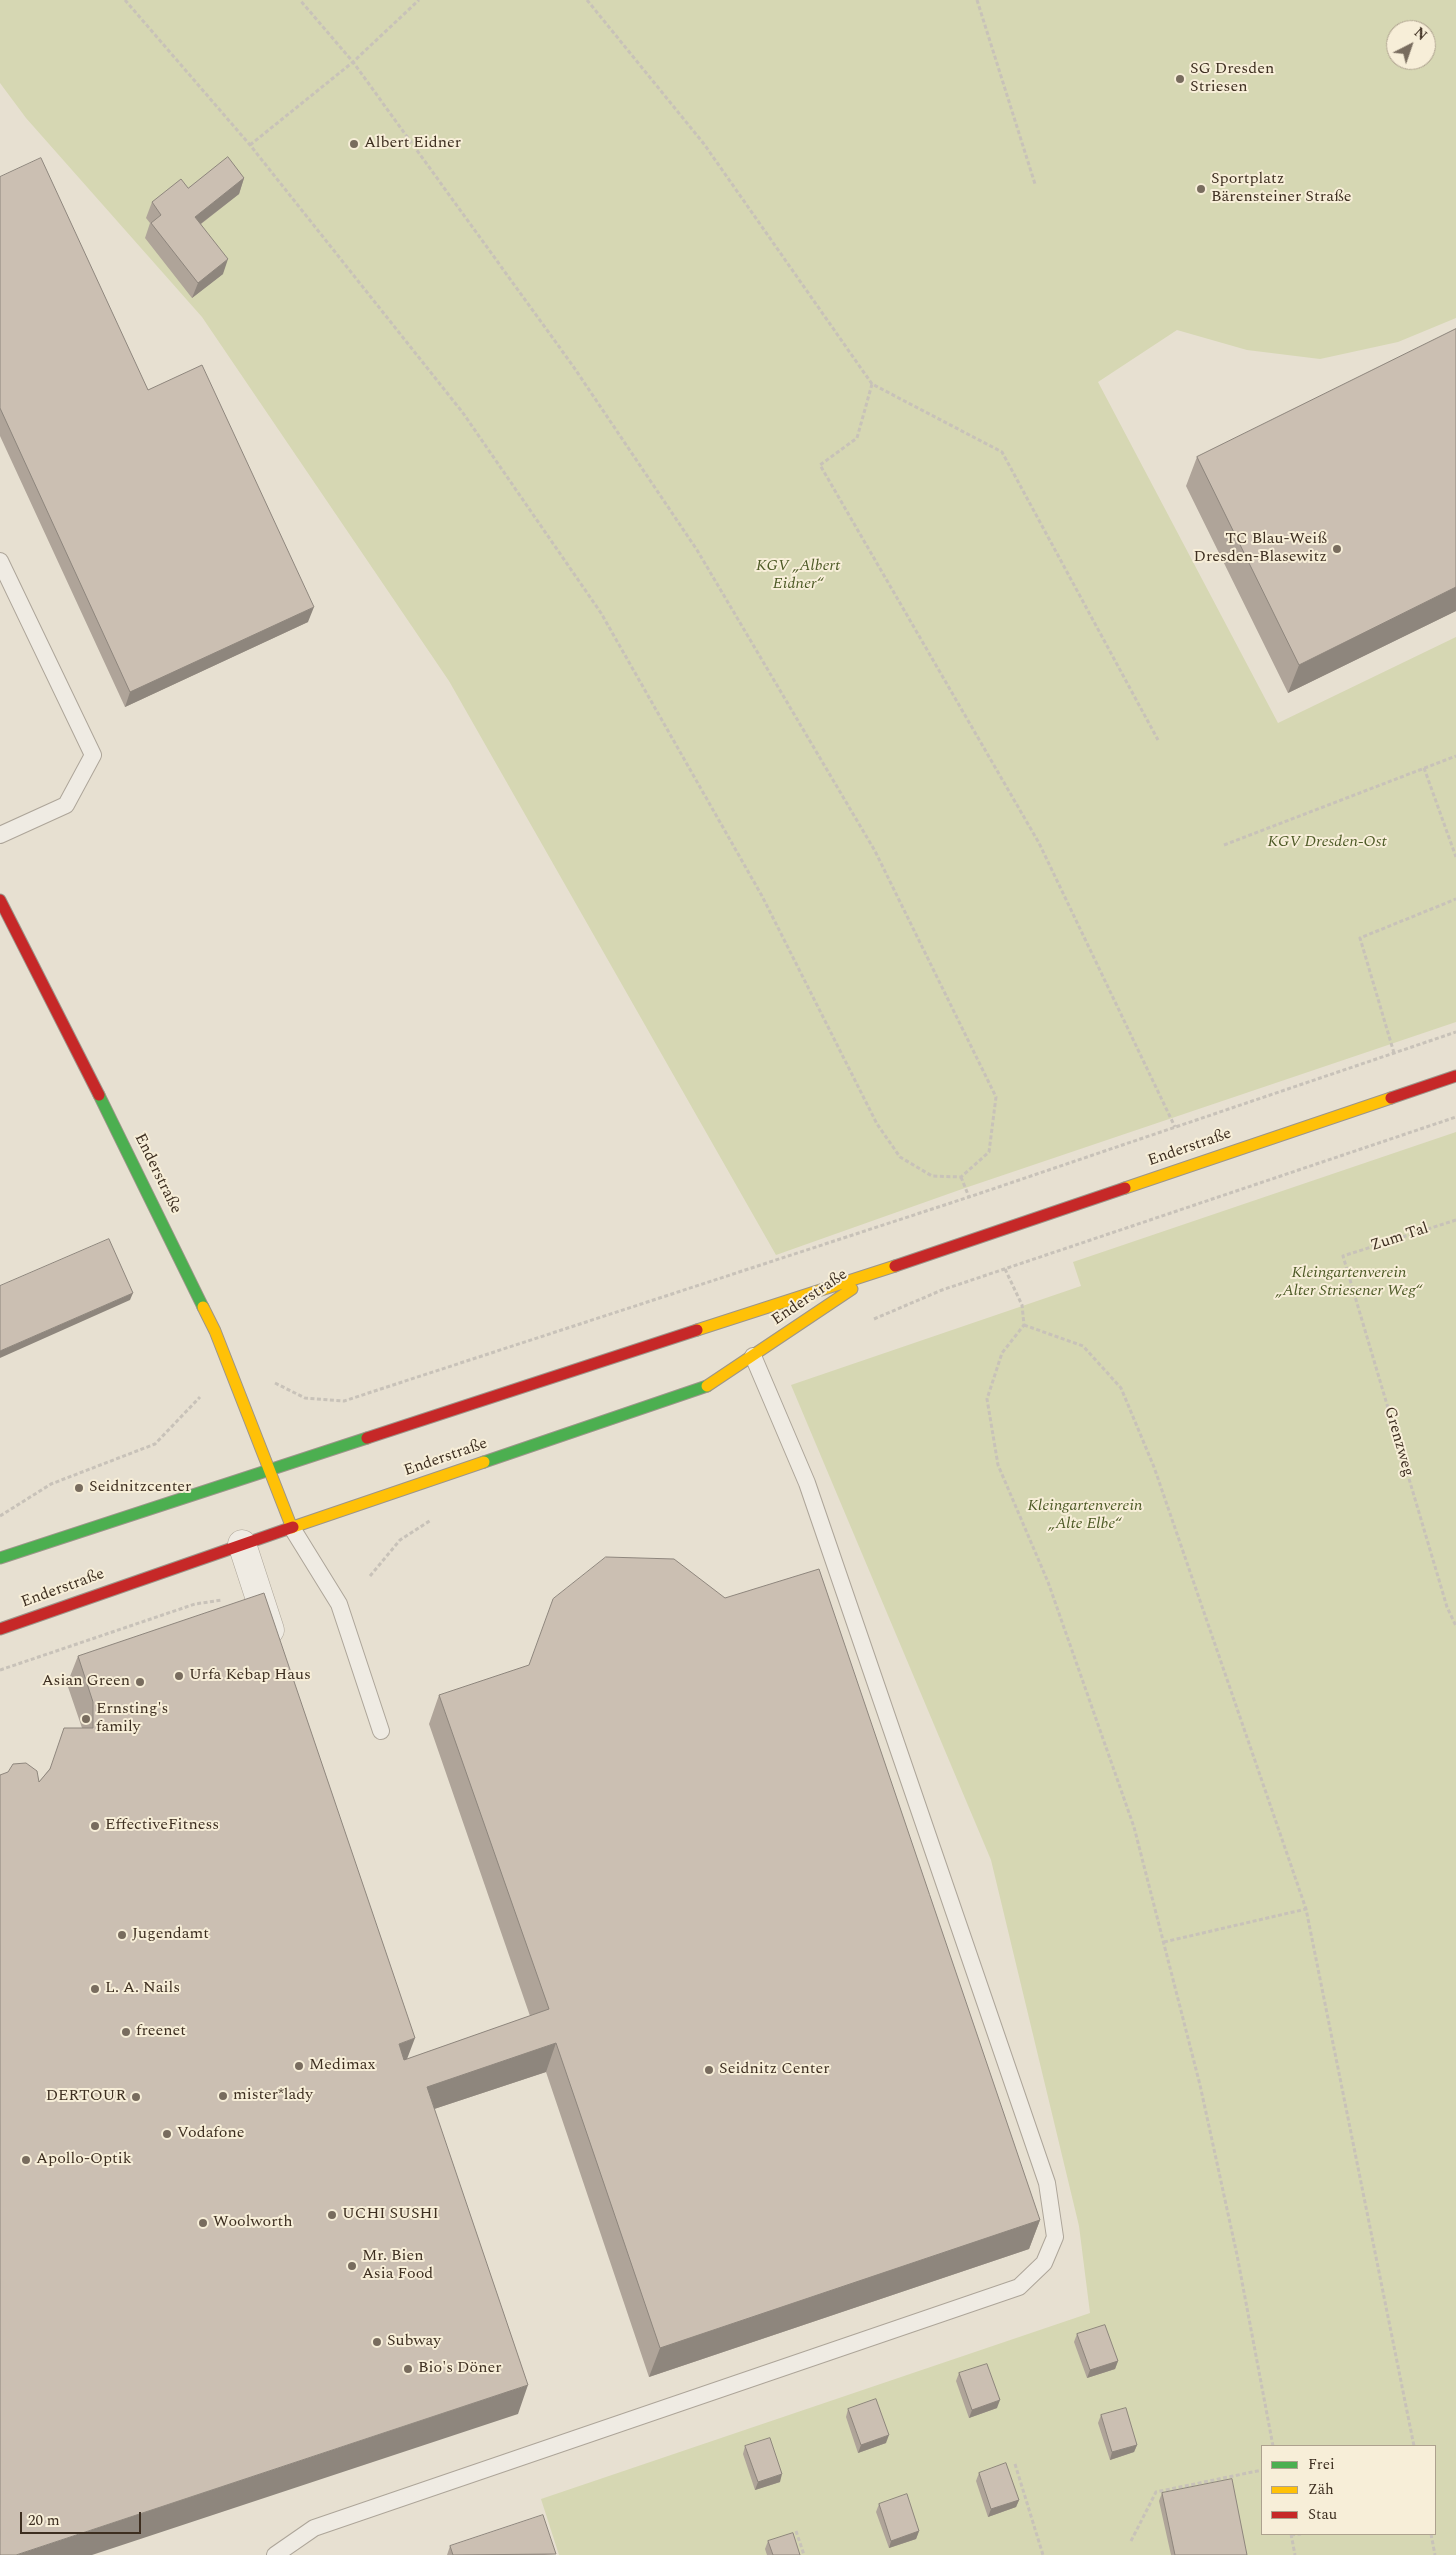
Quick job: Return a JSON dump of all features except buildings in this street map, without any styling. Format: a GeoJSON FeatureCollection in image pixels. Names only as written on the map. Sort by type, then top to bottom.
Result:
{"type":"FeatureCollection","features":[{"type":"Feature","properties":{"kind":"main road","name":"Enderstraße"},"geometry":{"type":"LineString","coordinates":[[0,900],[118,1130],[215,1331],[269,1469]]}},
{"type":"Feature","properties":{"kind":"main road","name":"Enderstraße"},"geometry":{"type":"LineString","coordinates":[[0,1558],[878,1271],[1456,1076]]}},
{"type":"Feature","properties":{"kind":"main road","name":"Enderstraße"},"geometry":{"type":"LineString","coordinates":[[0,1629],[242,1544],[712,1384],[878,1271]]}},
{"type":"Feature","properties":{"kind":"main road"},"geometry":{"type":"LineString","coordinates":[[269,1469],[292,1528]]}},
{"type":"Feature","properties":{"kind":"street"},"geometry":{"type":"LineString","coordinates":[[242,1544],[279,1657]]}},
{"type":"Feature","properties":{"kind":"lane"},"geometry":{"type":"LineString","coordinates":[[0,836],[66,805],[93,755],[1,564]]}},
{"type":"Feature","properties":{"kind":"lane"},"geometry":{"type":"LineString","coordinates":[[275,2555],[314,2528],[1019,2287],[1044,2263],[1055,2237],[1046,2183],[807,1483],[753,1356]]}},
{"type":"Feature","properties":{"kind":"lane"},"geometry":{"type":"LineString","coordinates":[[292,1528],[338,1604],[381,1731]]}},
{"type":"Feature","properties":{"kind":"path"},"geometry":{"type":"LineString","coordinates":[[125,0],[250,146],[463,413],[602,613],[762,896],[878,1124],[900,1157],[932,1176],[961,1177],[989,1152],[996,1097],[875,851],[697,550],[573,366],[353,62],[300,0]]}},
{"type":"Feature","properties":{"kind":"path"},"geometry":{"type":"LineString","coordinates":[[250,146],[353,62],[419,0]]}},
{"type":"Feature","properties":{"kind":"path"},"geometry":{"type":"LineString","coordinates":[[587,0],[704,144],[872,384],[1002,452],[1158,740]]}},
{"type":"Feature","properties":{"kind":"path"},"geometry":{"type":"LineString","coordinates":[[977,0],[1035,184]]}},
{"type":"Feature","properties":{"kind":"path"},"geometry":{"type":"LineString","coordinates":[[872,384],[857,438],[820,465],[1039,843],[1175,1127]]}},
{"type":"Feature","properties":{"kind":"path"},"geometry":{"type":"LineString","coordinates":[[1224,845],[1456,756]]}},
{"type":"Feature","properties":{"kind":"path"},"geometry":{"type":"LineString","coordinates":[[1424,768],[1456,857]]}},
{"type":"Feature","properties":{"kind":"path"},"geometry":{"type":"LineString","coordinates":[[1394,1053],[1360,938],[1456,899]]}},
{"type":"Feature","properties":{"kind":"path"},"geometry":{"type":"LineString","coordinates":[[269,1380],[304,1398],[344,1401],[969,1197],[1456,1032]]}},
{"type":"Feature","properties":{"kind":"path"},"geometry":{"type":"LineString","coordinates":[[873,1320],[942,1290],[1456,1117]]}},
{"type":"Feature","properties":{"kind":"path"},"geometry":{"type":"LineString","coordinates":[[961,1177],[969,1197]]}},
{"type":"Feature","properties":{"kind":"path","name":"Zum Tal"},"geometry":{"type":"LineString","coordinates":[[1344,1256],[1456,1220]]}},
{"type":"Feature","properties":{"kind":"path","name":"Grenzweg"},"geometry":{"type":"LineString","coordinates":[[1344,1256],[1447,1607],[1456,1626]]}},
{"type":"Feature","properties":{"kind":"path"},"geometry":{"type":"LineString","coordinates":[[1005,1269],[1022,1305],[1024,1325],[1002,1352],[987,1399],[998,1465],[1048,1582],[1134,1827],[1200,2085],[1237,2255],[1273,2445]]}},
{"type":"Feature","properties":{"kind":"path"},"geometry":{"type":"LineString","coordinates":[[1024,1325],[1083,1346],[1120,1388],[1154,1467],[1306,1909],[1414,2445]]}},
{"type":"Feature","properties":{"kind":"path"},"geometry":{"type":"LineString","coordinates":[[0,1516],[51,1484],[155,1444],[200,1397]]}},
{"type":"Feature","properties":{"kind":"path"},"geometry":{"type":"LineString","coordinates":[[370,1576],[400,1540],[429,1520],[438,1517]]}},
{"type":"Feature","properties":{"kind":"path"},"geometry":{"type":"LineString","coordinates":[[0,1670],[195,1604],[214,1600],[260,1600]]}},
{"type":"Feature","properties":{"kind":"path"},"geometry":{"type":"LineString","coordinates":[[1164,1942],[1306,1909]]}},
{"type":"Feature","properties":{"kind":"path"},"geometry":{"type":"LineString","coordinates":[[1015,2464],[1043,2555]]}},
{"type":"Feature","properties":{"kind":"path"},"geometry":{"type":"LineString","coordinates":[[1131,2541],[1156,2492],[1261,2470]]}},
{"type":"Feature","properties":{"kind":"path"},"geometry":{"type":"LineString","coordinates":[[796,2532],[804,2555]]}},
{"type":"Feature","properties":{"kind":"path"},"geometry":{"type":"LineString","coordinates":[[1291,2535],[1295,2555]]}},
{"type":"Feature","properties":{"kind":"path"},"geometry":{"type":"LineString","coordinates":[[1431,2535],[1435,2555]]}},
{"type":"Feature","properties":{"kind":"green space","name":"KGV „Albert Eidner“"},"geometry":{"type":"Polygon","coordinates":[[[0,0],[1456,0],[1456,318],[1398,342],[1320,359],[1247,350],[1177,330],[1098,382],[1278,723],[1456,637],[1456,1022],[965,1188],[776,1255],[449,681],[202,317],[26,118],[0,83],[0,0]]]}},
{"type":"Feature","properties":{"kind":"green space","name":"Kleingartenverein „Alte Elbe“"},"geometry":{"type":"Polygon","coordinates":[[[1456,1132],[1456,2555],[559,2555],[541,2499],[1090,2313],[1079,2226],[991,1860],[791,1385],[1081,1286],[1073,1262],[1456,1132]]]}},
{"type":"Feature","properties":{"kind":"traffic: fast"},"geometry":{"type":"LineString","coordinates":[[99,1095],[203,1307]]}},
{"type":"Feature","properties":{"kind":"traffic: fast"},"geometry":{"type":"LineString","coordinates":[[484,1462],[707,1386]]}},
{"type":"Feature","properties":{"kind":"traffic: fast"},"geometry":{"type":"LineString","coordinates":[[0,1558],[367,1438]]}},
{"type":"Feature","properties":{"kind":"traffic: slow"},"geometry":{"type":"LineString","coordinates":[[1125,1188],[1391,1098]]}},
{"type":"Feature","properties":{"kind":"traffic: slow"},"geometry":{"type":"LineString","coordinates":[[697,1330],[895,1266]]}},
{"type":"Feature","properties":{"kind":"traffic: slow"},"geometry":{"type":"LineString","coordinates":[[707,1386],[852,1289]]}},
{"type":"Feature","properties":{"kind":"traffic: slow"},"geometry":{"type":"LineString","coordinates":[[203,1307],[215,1331],[292,1528]]}},
{"type":"Feature","properties":{"kind":"traffic: slow"},"geometry":{"type":"LineString","coordinates":[[293,1527],[484,1462]]}},
{"type":"Feature","properties":{"kind":"traffic: jam"},"geometry":{"type":"LineString","coordinates":[[0,900],[99,1095]]}},
{"type":"Feature","properties":{"kind":"traffic: jam"},"geometry":{"type":"LineString","coordinates":[[1391,1098],[1456,1076]]}},
{"type":"Feature","properties":{"kind":"traffic: jam"},"geometry":{"type":"LineString","coordinates":[[895,1266],[1125,1188]]}},
{"type":"Feature","properties":{"kind":"traffic: jam"},"geometry":{"type":"LineString","coordinates":[[367,1438],[697,1330]]}},
{"type":"Feature","properties":{"kind":"traffic: jam"},"geometry":{"type":"LineString","coordinates":[[0,1629],[293,1527]]}},
{"type":"Feature","properties":{"kind":"place","name":"SG Dresden Striesen"},"geometry":{"type":"Point","coordinates":[1180,79]}},
{"type":"Feature","properties":{"kind":"place","name":"Albert Eidner"},"geometry":{"type":"Point","coordinates":[354,144]}},
{"type":"Feature","properties":{"kind":"place","name":"Sportplatz Bärensteiner Straße"},"geometry":{"type":"Point","coordinates":[1201,189]}},
{"type":"Feature","properties":{"kind":"place","name":"TC Blau-Weiß Dresden-Blasewitz"},"geometry":{"type":"Point","coordinates":[1337,549]}},
{"type":"Feature","properties":{"kind":"place","name":"Seidnitzcenter"},"geometry":{"type":"Point","coordinates":[79,1488]}},
{"type":"Feature","properties":{"kind":"place","name":"Urfa Kebap Haus"},"geometry":{"type":"Point","coordinates":[179,1676]}},
{"type":"Feature","properties":{"kind":"place","name":"Asian Green"},"geometry":{"type":"Point","coordinates":[140,1682]}},
{"type":"Feature","properties":{"kind":"place","name":"Ernsting's family"},"geometry":{"type":"Point","coordinates":[86,1719]}},
{"type":"Feature","properties":{"kind":"place","name":"EffectiveFitness"},"geometry":{"type":"Point","coordinates":[95,1826]}},
{"type":"Feature","properties":{"kind":"place","name":"Jugendamt"},"geometry":{"type":"Point","coordinates":[122,1935]}},
{"type":"Feature","properties":{"kind":"place","name":"L. A. Nails"},"geometry":{"type":"Point","coordinates":[95,1989]}},
{"type":"Feature","properties":{"kind":"place","name":"freenet"},"geometry":{"type":"Point","coordinates":[126,2032]}},
{"type":"Feature","properties":{"kind":"place","name":"Medimax"},"geometry":{"type":"Point","coordinates":[299,2066]}},
{"type":"Feature","properties":{"kind":"place","name":"Seidnitz Center"},"geometry":{"type":"Point","coordinates":[709,2070]}},
{"type":"Feature","properties":{"kind":"place","name":"mister*lady"},"geometry":{"type":"Point","coordinates":[223,2096]}},
{"type":"Feature","properties":{"kind":"place","name":"DERTOUR"},"geometry":{"type":"Point","coordinates":[136,2097]}},
{"type":"Feature","properties":{"kind":"place","name":"Vodafone"},"geometry":{"type":"Point","coordinates":[167,2134]}},
{"type":"Feature","properties":{"kind":"place","name":"Apollo-Optik"},"geometry":{"type":"Point","coordinates":[26,2160]}},
{"type":"Feature","properties":{"kind":"place","name":"UCHI SUSHI"},"geometry":{"type":"Point","coordinates":[332,2215]}},
{"type":"Feature","properties":{"kind":"place","name":"Woolworth"},"geometry":{"type":"Point","coordinates":[203,2223]}},
{"type":"Feature","properties":{"kind":"place","name":"Mr. Bien Asia Food"},"geometry":{"type":"Point","coordinates":[352,2266]}},
{"type":"Feature","properties":{"kind":"place","name":"Subway"},"geometry":{"type":"Point","coordinates":[377,2342]}},
{"type":"Feature","properties":{"kind":"place","name":"Bio's Döner"},"geometry":{"type":"Point","coordinates":[408,2369]}},
{"type":"Feature","properties":{"kind":"park label","name":"KGV Dresden-Ost"},"geometry":{"type":"Point","coordinates":[1327,843]}},
{"type":"Feature","properties":{"kind":"park label","name":"Kleingartenverein „Alter Striesener Weg“"},"geometry":{"type":"Point","coordinates":[1349,1283]}}]}
